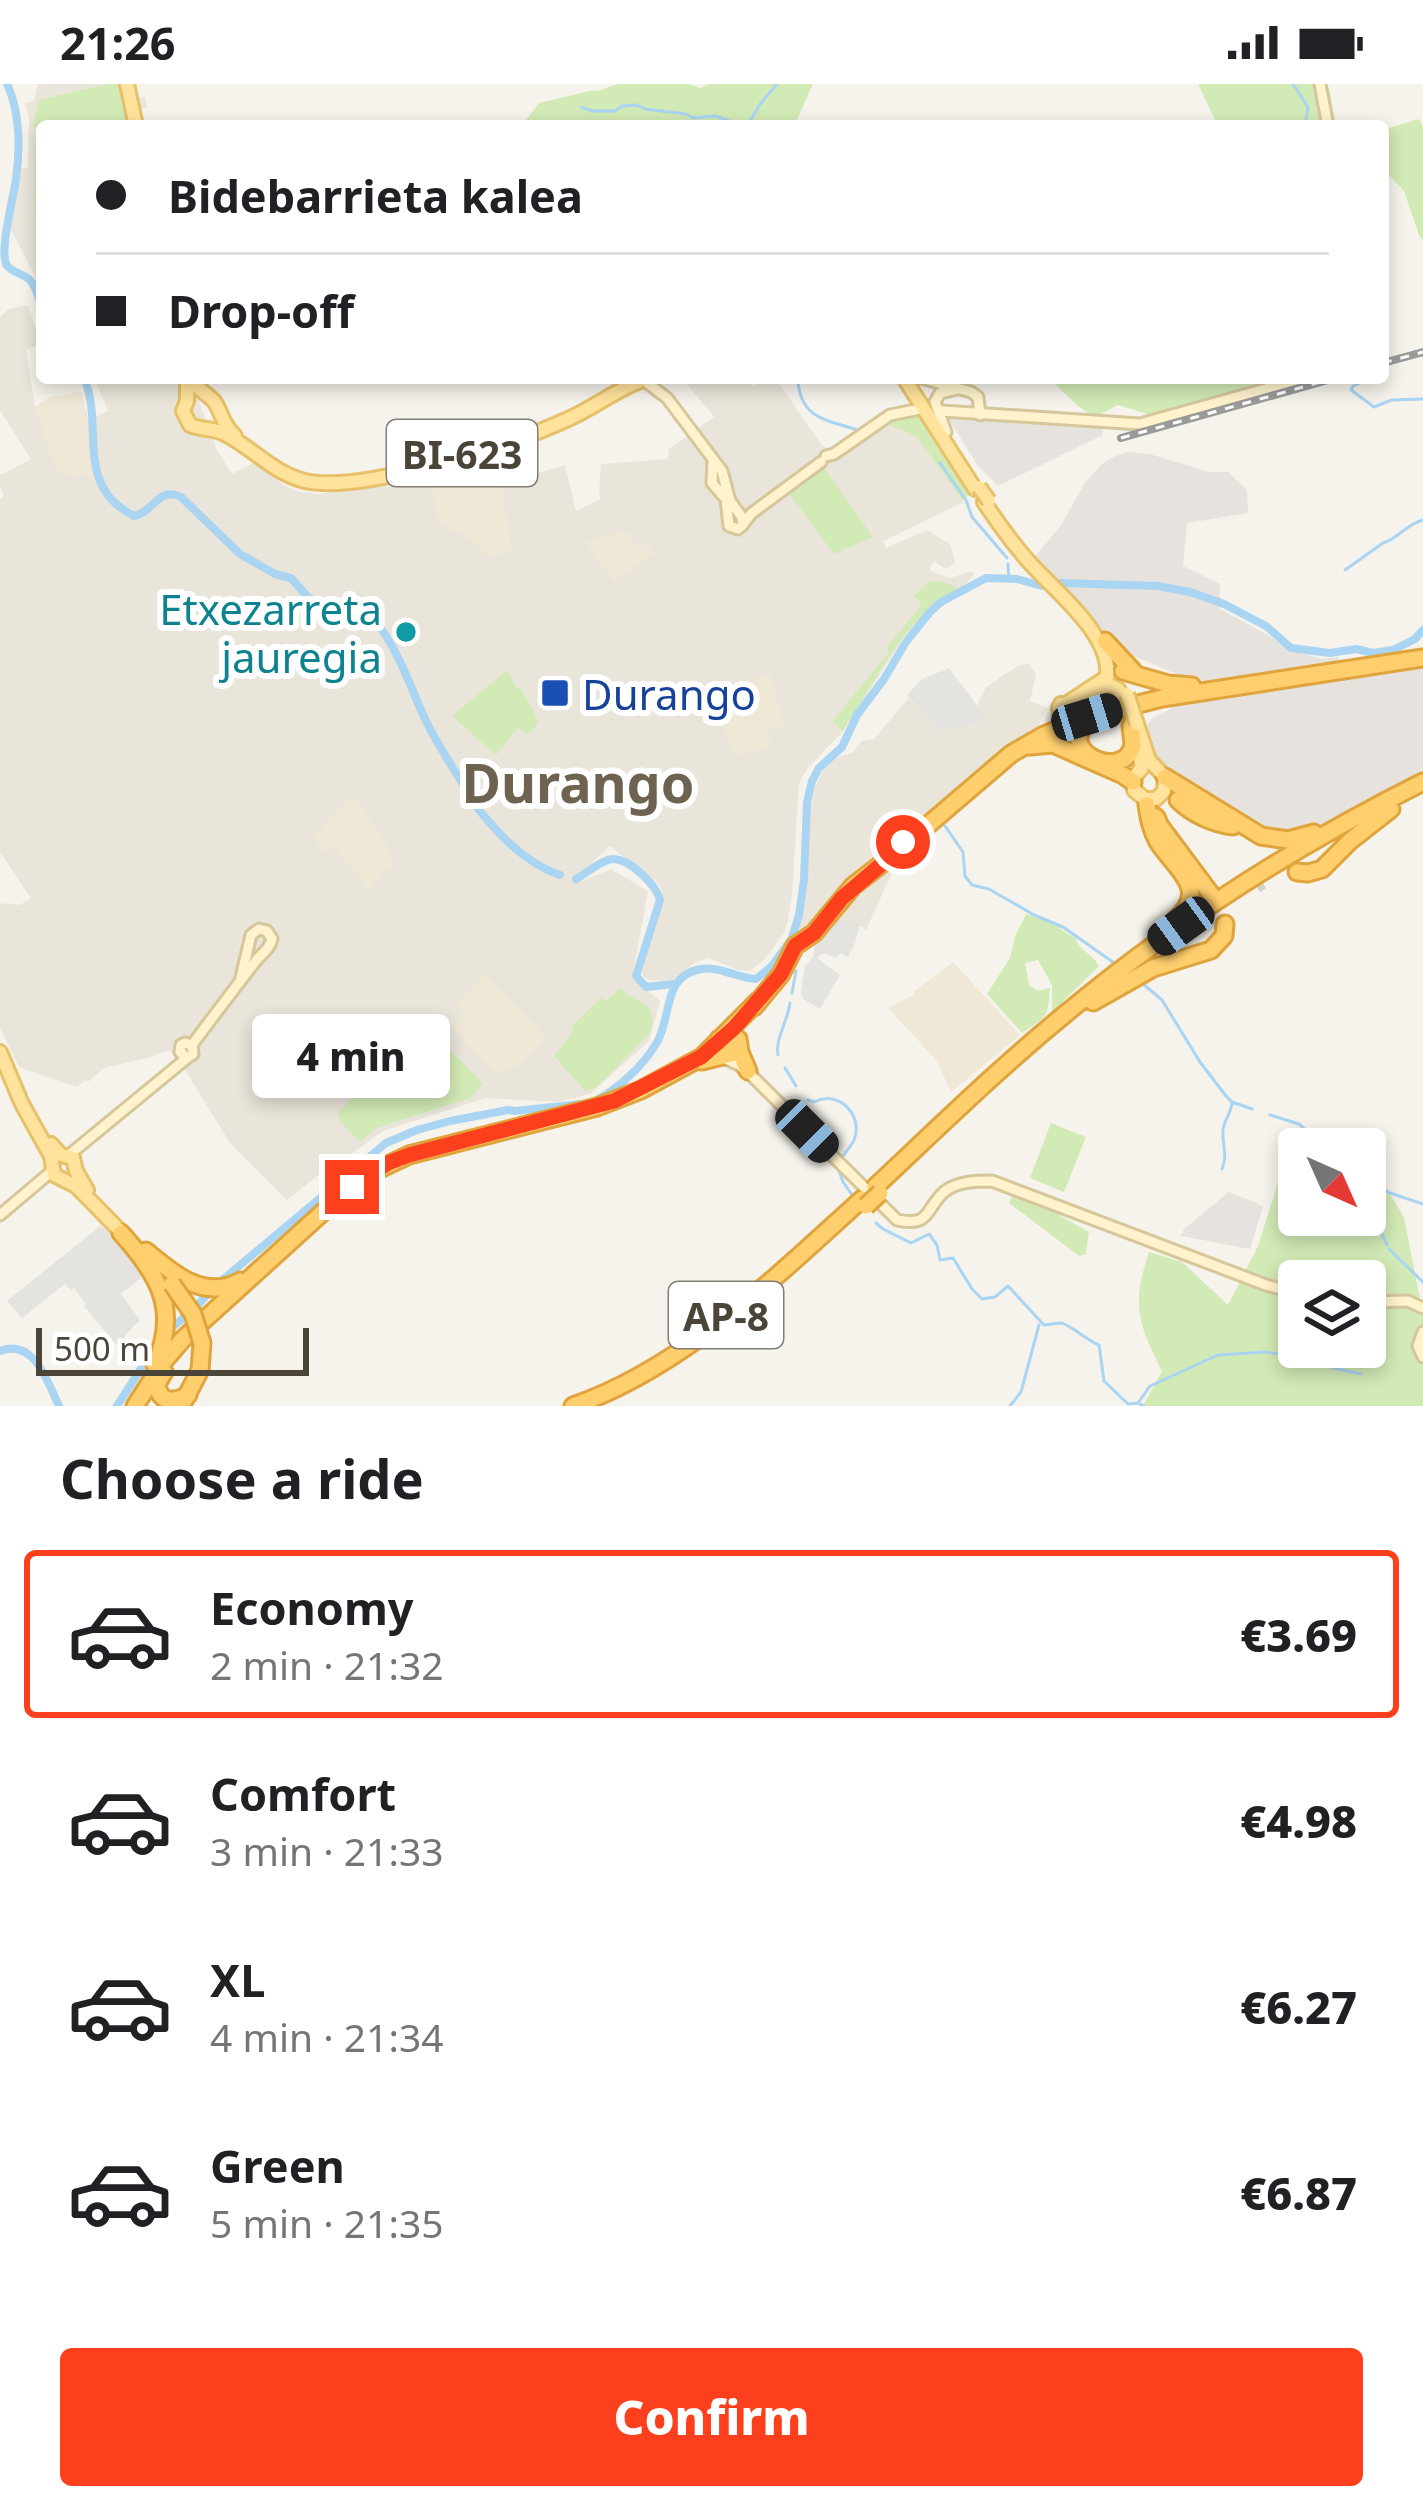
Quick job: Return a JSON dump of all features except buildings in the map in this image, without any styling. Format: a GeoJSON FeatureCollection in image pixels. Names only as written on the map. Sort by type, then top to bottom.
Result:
{"type":"FeatureCollection","features":[{"type":"Feature","properties":{"kind":"highway"},"geometry":{"type":"LineString","coordinates":[[1105,640],[1120,681],[1154,680],[1181,686],[1273,681]]}},
{"type":"Feature","properties":{"kind":"highway"},"geometry":{"type":"LineString","coordinates":[[132,1406],[174,1349],[218,1307],[352,1187],[388,1163],[596,1107],[724,1049],[842,898],[987,773],[1042,736],[1087,717],[1152,700],[1423,658]]}},
{"type":"Feature","properties":{"kind":"highway"},"geometry":{"type":"LineString","coordinates":[[1152,700],[1100,716],[1082,728],[1080,746],[1088,755],[1164,792]]}},
{"type":"Feature","properties":{"kind":"highway"},"geometry":{"type":"LineString","coordinates":[[1011,754],[1030,730],[1055,725],[1066,709]]}},
{"type":"Feature","properties":{"kind":"highway"},"geometry":{"type":"LineString","coordinates":[[1103,763],[1128,754],[1134,724]]}},
{"type":"Feature","properties":{"kind":"highway"},"geometry":{"type":"LineString","coordinates":[[987,773],[1027,748],[1047,743],[1271,842],[1299,838],[1366,807],[1384,807]]}},
{"type":"Feature","properties":{"kind":"highway","name":"AP-8"},"geometry":{"type":"LineString","coordinates":[[1087,1001],[1259,884],[1423,782]]}},
{"type":"Feature","properties":{"kind":"highway"},"geometry":{"type":"LineString","coordinates":[[1164,792],[1160,826],[1192,881],[1213,897]]}},
{"type":"Feature","properties":{"kind":"highway","name":"AP-8"},"geometry":{"type":"LineString","coordinates":[[596,1406],[642,1384],[694,1350],[770,1290],[873,1198],[1004,1066],[1146,951],[1254,876],[1384,807],[1423,793]]}},
{"type":"Feature","properties":{"kind":"highway"},"geometry":{"type":"LineString","coordinates":[[1297,872],[1322,869],[1384,807]]}},
{"type":"Feature","properties":{"kind":"highway"},"geometry":{"type":"LineString","coordinates":[[1087,1001],[1184,913],[1192,896],[1192,881]]}},
{"type":"Feature","properties":{"kind":"highway"},"geometry":{"type":"LineString","coordinates":[[1087,1001],[1154,968],[1211,950],[1224,936],[1226,924]]}},
{"type":"Feature","properties":{"kind":"highway"},"geometry":{"type":"LineString","coordinates":[[750,1074],[740,1052],[739,1032],[759,1000]]}},
{"type":"Feature","properties":{"kind":"highway"},"geometry":{"type":"LineString","coordinates":[[677,1072],[715,1064],[750,1074]]}},
{"type":"Feature","properties":{"kind":"highway","name":"AP-8"},"geometry":{"type":"LineString","coordinates":[[573,1406],[627,1383],[673,1355],[873,1198]]}},
{"type":"Feature","properties":{"kind":"highway"},"geometry":{"type":"LineString","coordinates":[[123,1231],[152,1271],[170,1283],[207,1289],[232,1286],[263,1266]]}},
{"type":"Feature","properties":{"kind":"highway"},"geometry":{"type":"LineString","coordinates":[[123,1231],[149,1253],[193,1314],[202,1343],[200,1370],[183,1401],[170,1402],[157,1384],[171,1361],[218,1307]]}},
{"type":"Feature","properties":{"kind":"highway"},"geometry":{"type":"LineString","coordinates":[[132,1406],[158,1358],[170,1283]]}},
{"type":"Feature","properties":{"kind":"main road"},"geometry":{"type":"LineString","coordinates":[[127,84],[135,120]]}},
{"type":"Feature","properties":{"kind":"main road"},"geometry":{"type":"LineString","coordinates":[[188,384],[183,411],[186,421],[204,428],[214,423],[218,412],[194,384]]}},
{"type":"Feature","properties":{"kind":"main road","name":"BI-623"},"geometry":{"type":"LineString","coordinates":[[218,412],[232,434],[279,467],[309,478],[339,480],[512,439],[587,403],[614,384]]}},
{"type":"Feature","properties":{"kind":"main road","name":"BI-623"},"geometry":{"type":"LineString","coordinates":[[204,428],[227,435],[290,476],[326,484],[352,483],[513,441],[638,384]]}},
{"type":"Feature","properties":{"kind":"main road"},"geometry":{"type":"LineString","coordinates":[[916,384],[986,502],[1021,549],[1105,640]]}},
{"type":"Feature","properties":{"kind":"main road"},"geometry":{"type":"LineString","coordinates":[[917,384],[977,488]]}},
{"type":"Feature","properties":{"kind":"main road"},"geometry":{"type":"LineString","coordinates":[[187,401],[204,395]]}},
{"type":"Feature","properties":{"kind":"main road"},"geometry":{"type":"LineString","coordinates":[[1074,606],[1120,681],[1164,792]]}},
{"type":"Feature","properties":{"kind":"main road"},"geometry":{"type":"LineString","coordinates":[[1066,709],[1120,681]]}},
{"type":"Feature","properties":{"kind":"main road"},"geometry":{"type":"LineString","coordinates":[[0,1052],[76,1186],[123,1231]]}},
{"type":"Feature","properties":{"kind":"street"},"geometry":{"type":"LineString","coordinates":[[1320,84],[1327,120]]}},
{"type":"Feature","properties":{"kind":"street"},"geometry":{"type":"LineString","coordinates":[[653,384],[712,460],[737,518],[752,513],[890,415],[920,409]]}},
{"type":"Feature","properties":{"kind":"street"},"geometry":{"type":"LineString","coordinates":[[942,384],[978,397],[980,415]]}},
{"type":"Feature","properties":{"kind":"street"},"geometry":{"type":"LineString","coordinates":[[942,411],[1127,425],[1285,384]]}},
{"type":"Feature","properties":{"kind":"street"},"geometry":{"type":"LineString","coordinates":[[946,432],[936,397],[962,388]]}},
{"type":"Feature","properties":{"kind":"street"},"geometry":{"type":"LineString","coordinates":[[0,1215],[64,1168],[87,1142],[172,1073],[182,1058],[181,1046],[192,1045],[272,942],[267,931],[254,932],[240,982]]}},
{"type":"Feature","properties":{"kind":"street"},"geometry":{"type":"LineString","coordinates":[[250,942],[257,951],[265,952]]}},
{"type":"Feature","properties":{"kind":"street"},"geometry":{"type":"LineString","coordinates":[[724,1049],[897,1220],[917,1221],[929,1215],[950,1188],[992,1181],[1278,1288]]}},
{"type":"Feature","properties":{"kind":"street"},"geometry":{"type":"LineString","coordinates":[[764,1088],[803,1127]]}},
{"type":"Feature","properties":{"kind":"street"},"geometry":{"type":"LineString","coordinates":[[775,1101],[788,1108]]}},
{"type":"Feature","properties":{"kind":"street"},"geometry":{"type":"LineString","coordinates":[[1386,1302],[1408,1301],[1423,1308]]}},
{"type":"Feature","properties":{"kind":"street"},"geometry":{"type":"LineString","coordinates":[[1423,1332],[1418,1346],[1423,1357]]}},
{"type":"Feature","properties":{"kind":"shaded area"},"geometry":{"type":"Polygon","coordinates":[[[38,84],[129,84],[133,98],[145,97],[147,107],[136,111],[138,120],[36,120],[36,278],[9,226],[20,168],[28,168],[25,103],[34,101],[38,84]]]}},
{"type":"Feature","properties":{"kind":"shaded area"},"geometry":{"type":"Polygon","coordinates":[[[28,305],[36,329],[36,346],[26,350],[35,407],[50,397],[82,392],[88,420],[108,411],[97,384],[192,384],[217,450],[232,474],[255,462],[285,486],[319,494],[387,487],[488,458],[503,460],[504,483],[565,465],[576,511],[601,499],[601,464],[668,459],[669,449],[714,417],[687,384],[778,384],[828,449],[879,425],[892,424],[917,436],[964,502],[883,541],[886,548],[927,530],[950,544],[955,562],[946,569],[934,561],[929,570],[950,578],[972,571],[974,575],[906,634],[843,731],[799,783],[788,920],[764,960],[750,971],[709,958],[671,981],[644,977],[641,970],[661,887],[610,846],[572,881],[611,869],[648,891],[632,978],[660,1001],[649,1041],[590,1094],[557,1102],[485,1098],[383,1131],[287,1200],[230,1143],[177,1057],[168,1050],[104,1068],[77,1087],[19,1067],[0,1028],[0,903],[20,905],[31,898],[0,852],[0,499],[4,496],[0,475],[31,459],[0,410],[0,317],[9,309],[28,305]]]}},
{"type":"Feature","properties":{"kind":"shaded area"},"geometry":{"type":"Polygon","coordinates":[[[82,392],[92,481],[80,472],[78,479],[59,471],[35,408],[50,397],[82,392]]]}},
{"type":"Feature","properties":{"kind":"shaded area"},"geometry":{"type":"Polygon","coordinates":[[[948,418],[1102,427],[1103,435],[998,486],[978,466],[948,418]]]}},
{"type":"Feature","properties":{"kind":"shaded area"},"geometry":{"type":"Polygon","coordinates":[[[1128,452],[1209,472],[1228,472],[1247,490],[1248,513],[1187,523],[1183,566],[1220,584],[1220,609],[1287,649],[1322,659],[1339,657],[1340,662],[1206,681],[1121,655],[1035,556],[1060,527],[1086,481],[1102,464],[1128,452]]]}},
{"type":"Feature","properties":{"kind":"shaded area"},"geometry":{"type":"Polygon","coordinates":[[[488,458],[503,460],[512,550],[490,557],[439,521],[432,490],[438,473],[488,458]]]}},
{"type":"Feature","properties":{"kind":"shaded area"},"geometry":{"type":"Polygon","coordinates":[[[626,531],[639,549],[647,543],[654,553],[614,582],[585,542],[626,531]]]}},
{"type":"Feature","properties":{"kind":"shaded area"},"geometry":{"type":"Polygon","coordinates":[[[1423,663],[1423,773],[1312,830],[1276,837],[1178,784],[1150,756],[1145,730],[1151,719],[1176,706],[1250,688],[1423,663]]]}},
{"type":"Feature","properties":{"kind":"shaded area"},"geometry":{"type":"Polygon","coordinates":[[[1029,664],[1036,675],[1030,701],[1047,708],[1032,739],[1019,746],[896,864],[866,930],[853,920],[798,938],[810,813],[815,787],[828,761],[874,739],[909,698],[938,730],[987,720],[977,705],[986,687],[1019,665],[1029,664]]]}},
{"type":"Feature","properties":{"kind":"shaded area"},"geometry":{"type":"Polygon","coordinates":[[[949,668],[987,719],[938,730],[907,695],[922,679],[949,668]]]}},
{"type":"Feature","properties":{"kind":"shaded area"},"geometry":{"type":"Polygon","coordinates":[[[769,673],[786,728],[766,729],[773,746],[736,756],[711,700],[769,673]]]}},
{"type":"Feature","properties":{"kind":"shaded area"},"geometry":{"type":"Polygon","coordinates":[[[354,795],[394,860],[394,866],[369,889],[334,847],[325,853],[314,839],[354,795]]]}},
{"type":"Feature","properties":{"kind":"shaded area"},"geometry":{"type":"Polygon","coordinates":[[[834,917],[860,925],[848,957],[824,953],[817,958],[840,975],[820,1009],[803,999],[801,992],[805,966],[834,917]]]}},
{"type":"Feature","properties":{"kind":"shaded area"},"geometry":{"type":"Polygon","coordinates":[[[953,962],[1020,1035],[951,1092],[937,1061],[888,1008],[915,994],[953,962]]]}},
{"type":"Feature","properties":{"kind":"shaded area"},"geometry":{"type":"Polygon","coordinates":[[[485,974],[547,1037],[516,1067],[502,1073],[494,1072],[451,1027],[463,1020],[458,1000],[485,974]]]}},
{"type":"Feature","properties":{"kind":"shaded area"},"geometry":{"type":"Polygon","coordinates":[[[1229,1192],[1263,1206],[1250,1249],[1181,1236],[1184,1229],[1229,1192]]]}},
{"type":"Feature","properties":{"kind":"shaded area"},"geometry":{"type":"Polygon","coordinates":[[[100,1226],[146,1274],[121,1294],[140,1320],[119,1348],[74,1288],[65,1284],[22,1318],[7,1301],[100,1226]]]}},
{"type":"Feature","properties":{"kind":"green space"},"geometry":{"type":"Polygon","coordinates":[[[118,84],[126,120],[36,120],[33,127],[39,100],[118,84]]]}},
{"type":"Feature","properties":{"kind":"green space"},"geometry":{"type":"Polygon","coordinates":[[[618,84],[701,88],[709,84],[813,84],[797,120],[526,120],[539,103],[618,84]]]}},
{"type":"Feature","properties":{"kind":"green space"},"geometry":{"type":"Polygon","coordinates":[[[1198,84],[1325,84],[1335,120],[1215,120],[1198,84]]]}},
{"type":"Feature","properties":{"kind":"green space"},"geometry":{"type":"Polygon","coordinates":[[[1419,119],[1423,127],[1423,241],[1404,191],[1389,175],[1389,128],[1419,119]]]}},
{"type":"Feature","properties":{"kind":"green space"},"geometry":{"type":"Polygon","coordinates":[[[1055,384],[1269,384],[1154,416],[1118,405],[1095,417],[1055,384]]]}},
{"type":"Feature","properties":{"kind":"green space"},"geometry":{"type":"Polygon","coordinates":[[[920,409],[973,493],[962,500],[917,437],[886,423],[898,412],[920,409]]]}},
{"type":"Feature","properties":{"kind":"green space"},"geometry":{"type":"Polygon","coordinates":[[[820,468],[873,537],[834,554],[788,492],[820,468]]]}},
{"type":"Feature","properties":{"kind":"green space"},"geometry":{"type":"Polygon","coordinates":[[[930,581],[960,589],[940,600],[907,632],[843,731],[832,722],[889,652],[887,647],[922,604],[913,596],[930,581]]]}},
{"type":"Feature","properties":{"kind":"green space"},"geometry":{"type":"Polygon","coordinates":[[[507,670],[539,722],[529,734],[518,728],[496,755],[452,716],[507,670]]]}},
{"type":"Feature","properties":{"kind":"green space"},"geometry":{"type":"Polygon","coordinates":[[[1026,914],[1075,937],[1099,966],[1052,1012],[1052,985],[1038,960],[1025,963],[1029,985],[1038,991],[1050,988],[1045,1016],[1022,1033],[987,994],[1010,958],[1026,914]]]}},
{"type":"Feature","properties":{"kind":"green space"},"geometry":{"type":"Polygon","coordinates":[[[620,988],[649,1008],[650,1033],[597,1087],[585,1091],[554,1056],[574,1031],[571,1027],[602,997],[606,1001],[620,988]]]}},
{"type":"Feature","properties":{"kind":"green space"},"geometry":{"type":"Polygon","coordinates":[[[408,1044],[440,1075],[433,1065],[449,1049],[483,1084],[470,1098],[376,1128],[361,1142],[339,1121],[338,1112],[408,1044]]]}},
{"type":"Feature","properties":{"kind":"green space"},"geometry":{"type":"Polygon","coordinates":[[[1051,1123],[1086,1137],[1064,1192],[1030,1178],[1051,1123]]]}},
{"type":"Feature","properties":{"kind":"green space"},"geometry":{"type":"Polygon","coordinates":[[[1278,1183],[1278,1236],[1386,1236],[1386,1187],[1404,1217],[1423,1303],[1423,1406],[1143,1406],[1162,1371],[1140,1313],[1140,1286],[1149,1252],[1182,1262],[1228,1305],[1258,1246],[1278,1183]]]}},
{"type":"Feature","properties":{"kind":"green space"},"geometry":{"type":"Polygon","coordinates":[[[1014,1193],[1056,1208],[1089,1232],[1086,1254],[1079,1256],[1009,1203],[1014,1193]]]}},
{"type":"Feature","properties":{"kind":"waterway"},"geometry":{"type":"LineString","coordinates":[[7,84],[18,143],[6,264],[27,278],[36,292]]}},
{"type":"Feature","properties":{"kind":"waterway"},"geometry":{"type":"LineString","coordinates":[[751,120],[777,84]]}},
{"type":"Feature","properties":{"kind":"waterway"},"geometry":{"type":"LineString","coordinates":[[1293,84],[1308,107],[1306,120]]}},
{"type":"Feature","properties":{"kind":"waterway"},"geometry":{"type":"LineString","coordinates":[[581,107],[615,111],[637,105],[727,120]]}},
{"type":"Feature","properties":{"kind":"waterway"},"geometry":{"type":"LineString","coordinates":[[86,384],[97,472],[115,503],[134,516],[161,497],[181,497],[240,554],[291,578],[319,610],[362,608],[393,647],[428,725],[467,791]]}},
{"type":"Feature","properties":{"kind":"waterway"},"geometry":{"type":"LineString","coordinates":[[798,384],[811,411],[860,431]]}},
{"type":"Feature","properties":{"kind":"waterway"},"geometry":{"type":"LineString","coordinates":[[1358,384],[1351,390],[1374,407],[1389,401]]}},
{"type":"Feature","properties":{"kind":"waterway"},"geometry":{"type":"LineString","coordinates":[[1391,400],[1423,399]]}},
{"type":"Feature","properties":{"kind":"waterway"},"geometry":{"type":"LineString","coordinates":[[940,463],[972,517],[1007,558]]}},
{"type":"Feature","properties":{"kind":"waterway"},"geometry":{"type":"LineString","coordinates":[[1345,570],[1423,520]]}},
{"type":"Feature","properties":{"kind":"waterway"},"geometry":{"type":"LineString","coordinates":[[1008,564],[1009,578]]}},
{"type":"Feature","properties":{"kind":"waterway"},"geometry":{"type":"LineString","coordinates":[[595,1101],[650,1053],[679,980],[701,969],[756,979],[792,938],[804,880],[812,781],[842,747],[857,715],[906,642],[941,602],[986,578],[1042,586],[1158,586],[1224,604],[1266,626],[1291,648],[1373,653],[1393,650],[1423,630]]}},
{"type":"Feature","properties":{"kind":"waterway"},"geometry":{"type":"LineString","coordinates":[[472,801],[511,845],[560,875]]}},
{"type":"Feature","properties":{"kind":"waterway"},"geometry":{"type":"LineString","coordinates":[[945,826],[963,852],[965,876],[972,885],[1063,927],[1117,965]]}},
{"type":"Feature","properties":{"kind":"waterway"},"geometry":{"type":"LineString","coordinates":[[576,879],[614,859],[635,868],[648,881],[660,900],[636,976],[646,987],[674,984]]}},
{"type":"Feature","properties":{"kind":"waterway"},"geometry":{"type":"LineString","coordinates":[[792,993],[796,971]]}},
{"type":"Feature","properties":{"kind":"waterway"},"geometry":{"type":"LineString","coordinates":[[1142,983],[1162,1000],[1226,1096],[1252,1109]]}},
{"type":"Feature","properties":{"kind":"waterway"},"geometry":{"type":"LineString","coordinates":[[778,1055],[790,1003]]}},
{"type":"Feature","properties":{"kind":"waterway"},"geometry":{"type":"LineString","coordinates":[[785,1068],[796,1086]]}},
{"type":"Feature","properties":{"kind":"waterway"},"geometry":{"type":"LineString","coordinates":[[808,1100],[832,1099],[852,1114],[856,1131],[842,1157]]}},
{"type":"Feature","properties":{"kind":"waterway"},"geometry":{"type":"LineString","coordinates":[[1222,1169],[1223,1130],[1232,1103]]}},
{"type":"Feature","properties":{"kind":"waterway"},"geometry":{"type":"LineString","coordinates":[[168,1331],[386,1143],[450,1121],[581,1104]]}},
{"type":"Feature","properties":{"kind":"waterway"},"geometry":{"type":"LineString","coordinates":[[1270,1115],[1303,1128]]}},
{"type":"Feature","properties":{"kind":"waterway"},"geometry":{"type":"LineString","coordinates":[[838,1168],[853,1196]]}},
{"type":"Feature","properties":{"kind":"waterway"},"geometry":{"type":"LineString","coordinates":[[1386,1191],[1423,1204]]}},
{"type":"Feature","properties":{"kind":"waterway"},"geometry":{"type":"LineString","coordinates":[[876,1223],[911,1243],[929,1234],[940,1260],[953,1258],[982,1299],[995,1297],[1008,1286],[1044,1325],[1065,1324],[1099,1345],[1104,1381],[1128,1404],[1144,1406]]}},
{"type":"Feature","properties":{"kind":"waterway"},"geometry":{"type":"LineString","coordinates":[[1383,1236],[1387,1245]]}},
{"type":"Feature","properties":{"kind":"waterway"},"geometry":{"type":"LineString","coordinates":[[1389,1249],[1423,1282]]}},
{"type":"Feature","properties":{"kind":"waterway"},"geometry":{"type":"LineString","coordinates":[[1010,1406],[1021,1392],[1039,1325]]}},
{"type":"Feature","properties":{"kind":"waterway"},"geometry":{"type":"LineString","coordinates":[[117,1406],[158,1342]]}},
{"type":"Feature","properties":{"kind":"waterway"},"geometry":{"type":"LineString","coordinates":[[0,1351],[12,1349],[30,1356],[59,1406]]}},
{"type":"Feature","properties":{"kind":"waterway"},"geometry":{"type":"LineString","coordinates":[[1138,1403],[1150,1386],[1218,1355],[1265,1352],[1361,1374]]}},
{"type":"Feature","properties":{"kind":"tunnel"},"geometry":{"type":"LineString","coordinates":[[1256,886],[1262,882]]}},
{"type":"Feature","properties":{"kind":"railway"},"geometry":{"type":"LineString","coordinates":[[1389,361],[1423,352]]}},
{"type":"Feature","properties":{"kind":"railway"},"geometry":{"type":"LineString","coordinates":[[1121,438],[1314,384]]}},
{"type":"Feature","properties":{"kind":"place","name":"Etxezarreta jauregia"},"geometry":{"type":"Point","coordinates":[406,632]}},
{"type":"Feature","properties":{"kind":"place","name":"Durango"},"geometry":{"type":"Point","coordinates":[555,693]}},
{"type":"Feature","properties":{"kind":"district","name":"Durango"},"geometry":{"type":"Point","coordinates":[578,782]}},
{"type":"Feature","properties":{"kind":"route"},"geometry":{"type":"LineString","coordinates":[[352,1187],[409,1155],[614,1101],[701,1057],[759,1000],[781,974],[795,946],[884,862],[895,844],[903,842]]}}]}
